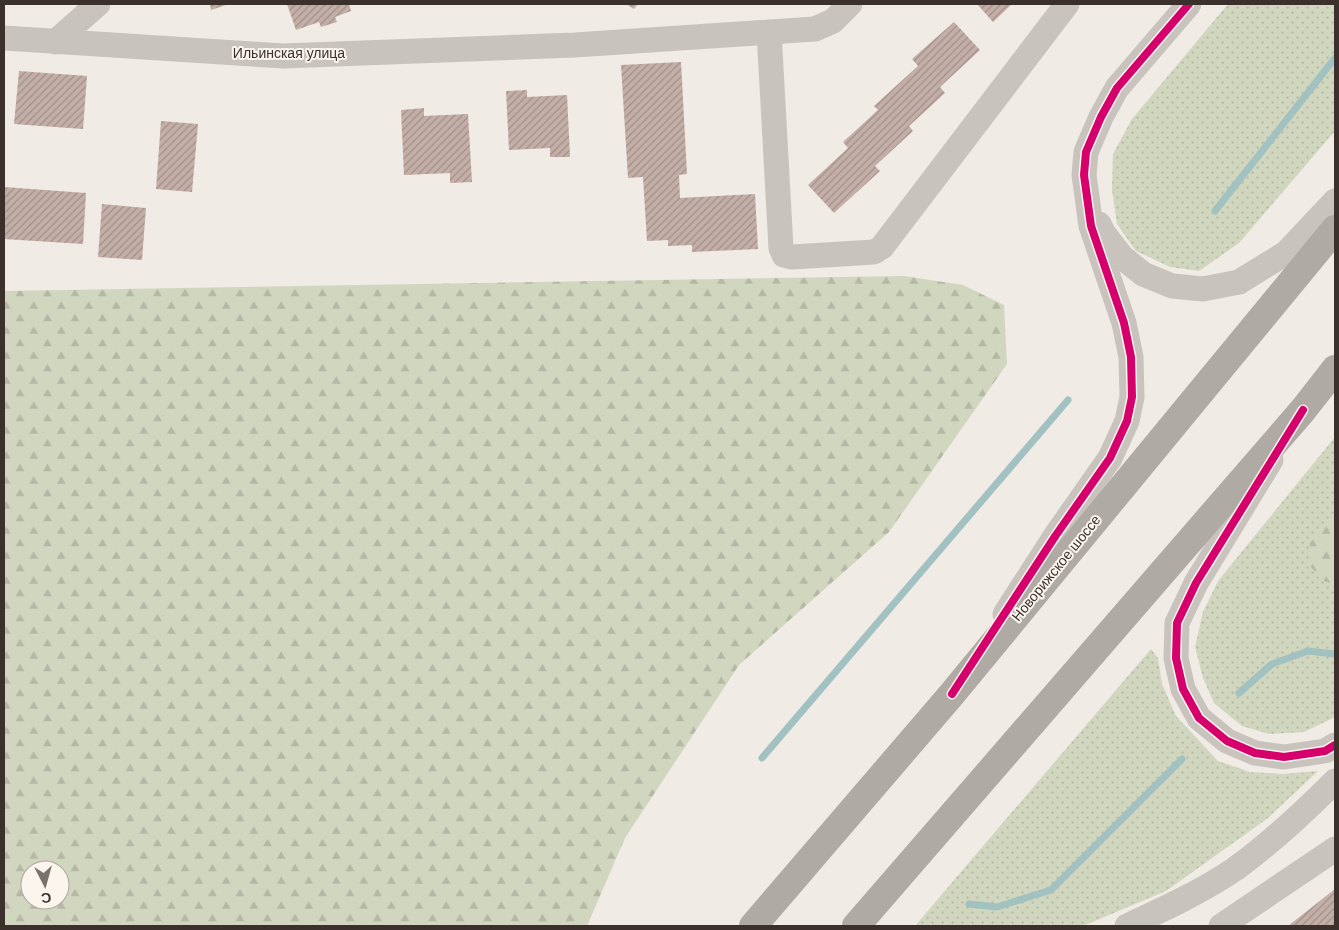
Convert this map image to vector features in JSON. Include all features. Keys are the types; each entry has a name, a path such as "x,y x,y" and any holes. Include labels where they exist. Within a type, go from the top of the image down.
{"highway":[{"name":"Новорижское шоссе","path":"753,926 952,694 1335,229"},
{"path":"856,926 1303,410 1335,369"}],"street":[{"path":"55,42 98,4"},
{"name":"Ильинская улица","path":"4,38 283,56 575,45 815,29 833,21 850,4"},
{"path":"769,32 781,248 784,255 792,257 874,252 882,247 1067,4"},
{"path":"952,694 1056,535 1110,458 1127,421 1132,397 1131,357 1124,323 1091,226 1084,175 1086,152 1100,117 1117,88 1189,4"},
{"path":"1087,199 1104,234 1122,257 1143,274 1172,286 1203,289 1239,282 1286,253 1335,201"},
{"path":"1303,410 1196,583 1177,623 1176,658 1183,689 1199,718 1227,741 1254,753 1284,757 1325,751 1335,745"},
{"path":"1127,926 1174,905 1235,869 1292,823 1335,781"},
{"path":"1221,926 1335,849"}],"green space":[{"path":"1228,4 1335,4 1335,131 1239,243 1199,271 1170,267 1136,251 1117,224 1112,190 1113,154 1132,119"},
{"path":"904,276 963,285 1004,305 1007,364 889,532 739,665 625,838 587,926 4,926 4,291"},
{"path":"1335,437 1335,519 1325,525 1324,581 1335,585 1335,717 1304,732 1269,734 1242,726 1214,703 1203,678 1195,647 1203,612 1218,581"},
{"path":"1335,519 1335,585 1324,581 1309,565 1310,543 1325,525"},
{"path":"1151,649 1158,658 1162,684 1176,716 1218,761 1250,772 1283,774 1318,771 1268,818 1166,891 1083,926 915,926"}],"building":[{"path":"210,4 229,4 211,10"},
{"path":"287,4 349,4 351,11 335,17 337,22 321,27 319,22 296,30"},
{"path":"626,4 638,4 634,9"},
{"path":"977,4 1012,4 993,22"},
{"path":"954,22 980,50 940,87 945,93 909,126 913,131 875,166 880,171 834,213 808,185 848,148 843,142 878,110 874,106 918,66 912,59"},
{"path":"681,62 687,174 679,175 680,198 755,194 758,249 692,252 692,245 668,246 668,240 647,241 643,177 628,178 621,65"},
{"path":"19,71 87,76 83,129 14,124"},
{"path":"527,90 527,97 567,95 570,157 550,157 550,148 509,150 506,91"},
{"path":"424,108 424,116 468,114 472,182 450,183 450,173 404,175 401,110"},
{"path":"161,121 198,124 192,192 156,189"},
{"path":"4,187 86,193 83,244 4,239"},
{"path":"102,204 146,208 142,260 98,257"},
{"path":"1335,889 1335,926 1288,926"}],"waterway":[{"path":"1215,211 1335,58"},
{"path":"762,758 1068,400"},
{"path":"1239,693 1272,664 1308,651 1335,654"},
{"path":"969,904 997,907 1051,890 1182,759"}],"cycle path":[{"path":"952,694 1056,535 1110,458 1127,421 1132,397 1131,357 1124,323 1091,226 1084,175 1086,152 1101,117 1117,88 1189,4"},
{"path":"1303,410 1196,583 1177,623 1176,658 1183,689 1199,718 1227,741 1255,753 1284,757 1325,751 1335,745"}]}
